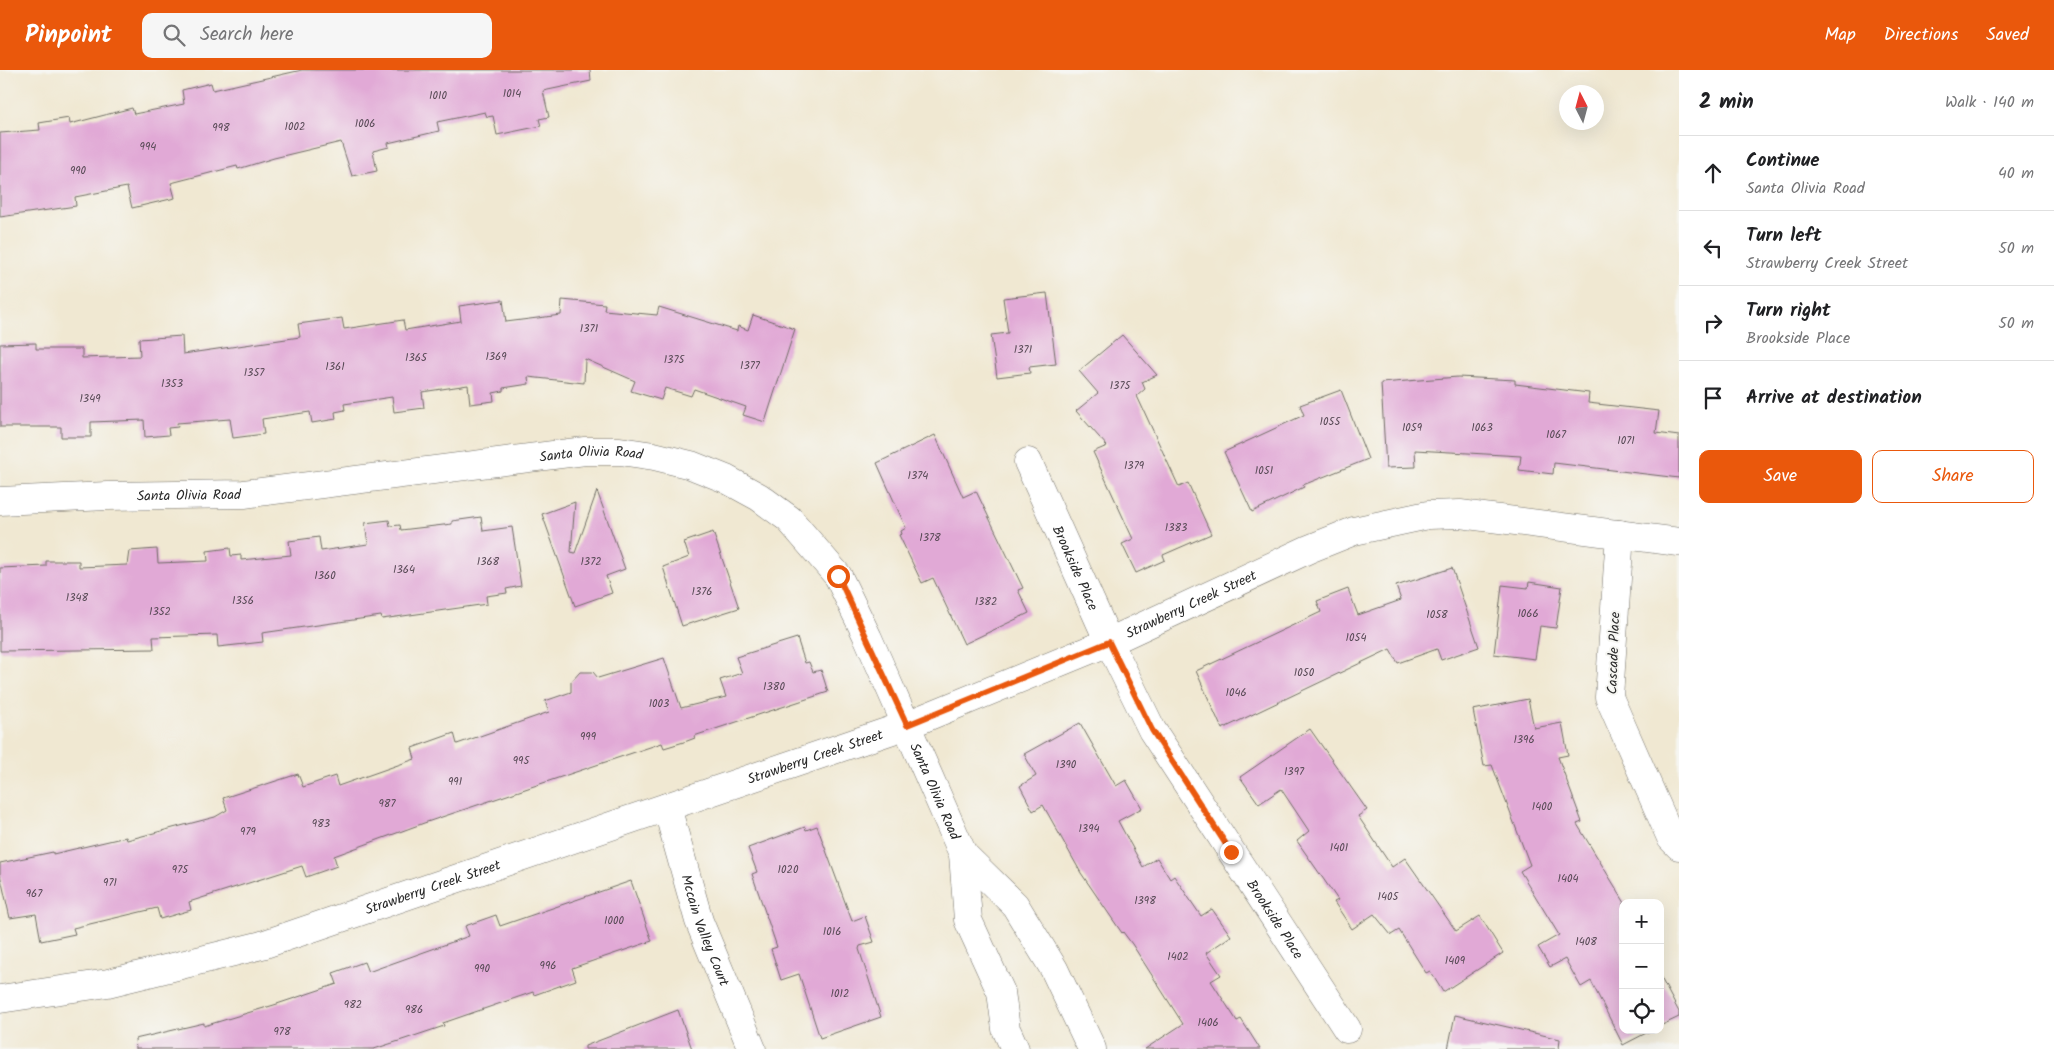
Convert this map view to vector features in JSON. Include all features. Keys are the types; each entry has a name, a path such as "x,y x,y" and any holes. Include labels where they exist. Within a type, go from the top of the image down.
{"street":[{"name":"Santa Olivia Road","path":"0,502 107,496 244,494 585,451 620,451 654,456 691,465 726,479 759,497 789,519 838,576 907,725 963,854 968,920 1001,992 1006,1029 1016,1049"},
{"name":"Brookside Place","path":"1028,462 1109,642 1152,730 1347,1029"},
{"name":"Strawberry Creek Street","path":"0,999 108,983 262,945 667,808 907,725 1109,642 1309,549 1354,531 1428,515 1460,514 1679,542"},
{"name":"Cascade Place","path":"1620,534 1609,697 1671,838 1679,846"},
{"name":"Mccain Valley Court","path":"667,808 699,921 752,1049"},
{"name":"Santa Olivia Road","path":"963,854 1015,904 1054,969 1092,1049"}],"building":[{"path":"302,70 590,70 591,81 543,91 549,117 539,119 541,126 497,135 493,116 487,117 485,112 437,122 439,131 388,143 389,147 373,151 377,171 352,176 341,142 274,158 238,169 237,166 171,183 175,198 132,208 127,187 75,197 76,206 0,217 0,133 40,130 39,123 69,118 70,124 132,108 134,114 184,104 182,90 211,83 213,90"},
{"path":"1047,293 1056,364 1029,367 1030,373 997,377 991,335 1008,333 1003,298"},
{"path":"503,300 506,322 561,315 562,300 605,304 604,310 657,315 659,307 737,331 738,326 748,330 753,315 795,329 765,422 743,415 746,407 694,389 691,396 665,388 661,400 631,391 635,381 585,359 584,383 528,377 529,384 503,388 503,391 493,393 494,401 470,404 468,385 422,392 424,408 394,412 392,397 344,404 345,410 335,412 336,419 312,423 310,412 262,419 264,434 233,438 230,419 177,423 178,427 168,428 169,435 145,437 144,420 91,422 91,437 61,437 61,427 0,427 0,344 36,343 36,349 82,349 82,358 140,356 139,339 182,336 183,354 300,337 298,324 342,318 344,329 403,320 405,330 461,321 459,306"},
{"path":"1122,335 1157,375 1142,382 1145,389 1137,396 1179,487 1188,483 1211,534 1163,555 1165,560 1136,573 1122,544 1133,539 1093,452 1107,446 1076,411 1098,393 1079,371"},
{"path":"1458,377 1515,380 1515,384 1589,393 1588,403 1659,411 1656,433 1679,436 1679,478 1554,463 1553,474 1519,470 1521,456 1415,450 1416,467 1386,468 1381,383"},
{"path":"1341,390 1368,459 1303,485 1304,487 1252,512 1224,452 1304,415 1300,405"},
{"path":"935,435 963,497 976,491 1023,588 1018,590 1029,613 964,644 933,578 922,583 899,535 906,528 877,463"},
{"path":"597,491 625,569 606,576 612,593 575,606 542,514 575,502 571,552 575,553"},
{"path":"481,517 483,531 512,527 521,586 506,589 507,593 486,596 487,604 382,619 381,616 262,633 263,642 218,647 217,635 153,637 154,649 0,651 0,568 46,566 46,561 79,561 79,567 127,565 129,551 157,549 158,563 208,561 207,551 230,548 231,556 241,555 241,560 291,555 289,541 319,537 321,551 368,544 365,523 389,520 390,526 400,525 401,530 452,524 452,521"},
{"path":"713,532 739,608 682,626 663,567 689,557 684,542"},
{"path":"1452,568 1479,647 1441,660 1437,649 1398,663 1390,649 1222,729 1196,671 1321,612 1317,601 1348,589 1358,615 1401,600 1396,586"},
{"path":"1529,582 1562,587 1556,628 1540,626 1535,659 1494,654 1502,585 1528,588"},
{"path":"797,638 805,663 809,662 813,672 821,670 828,692 694,736 695,738 687,741 664,748 662,743 424,823 334,856 337,866 306,877 302,866 189,902 191,910 160,919 157,908 73,928 75,934 41,941 36,914 10,918 0,874 0,863 53,852 53,854 126,837 127,840 215,817 227,810 223,798 298,774 303,787 335,776 338,786 415,759 412,748 454,733 457,744 549,712 545,701 571,692 571,682 580,672 593,672 598,678 664,658 681,708 726,697 720,680 742,673 736,657"},
{"path":"1528,699 1534,728 1562,723 1568,755 1558,757 1582,822 1577,824 1623,899 1619,899 1619,1034 1644,1034 1623,1045 1591,981 1581,987 1565,959 1550,967 1538,947 1559,935 1520,871 1530,865 1492,765 1484,766 1473,710"},
{"path":"1080,723 1116,786 1126,780 1142,808 1118,821 1143,867 1157,858 1170,879 1174,876 1201,916 1212,909 1231,936 1206,953 1221,975 1211,981 1237,1021 1241,1019 1260,1049 1145,1049 1183,1024 1132,944 1122,933 1081,873 1043,805 1033,811 1020,786 1036,776 1024,754"},
{"path":"1310,729 1367,810 1358,816 1392,867 1405,858 1456,931 1480,916 1503,953 1443,992 1430,971 1426,973 1399,930 1391,935 1374,914 1352,929 1334,902 1338,900 1297,841 1309,831 1281,789 1259,804 1240,777"},
{"path":"817,826 852,921 865,916 874,942 860,946 859,949 881,1017 820,1038 799,974 781,980 771,949 777,947 752,874 757,872 748,848 805,827 806,830"},
{"path":"631,881 652,941 572,968 576,980 534,995 533,992 443,1023 444,1026 374,1049 136,1049 135,1039 204,1023 204,1026 274,1005 337,984 333,973 364,962 368,972 469,936 465,926 496,915 500,926"},
{"path":"1664,984 1679,1012 1679,1017 1664,1024"},
{"path":"678,1010 692,1049 585,1049 585,1046"},
{"path":"1455,1015 1560,1039 1559,1049 1448,1049"}],"route":[{"path":"838,576 907,725 1109,642 1152,730 1231,852"}]}
